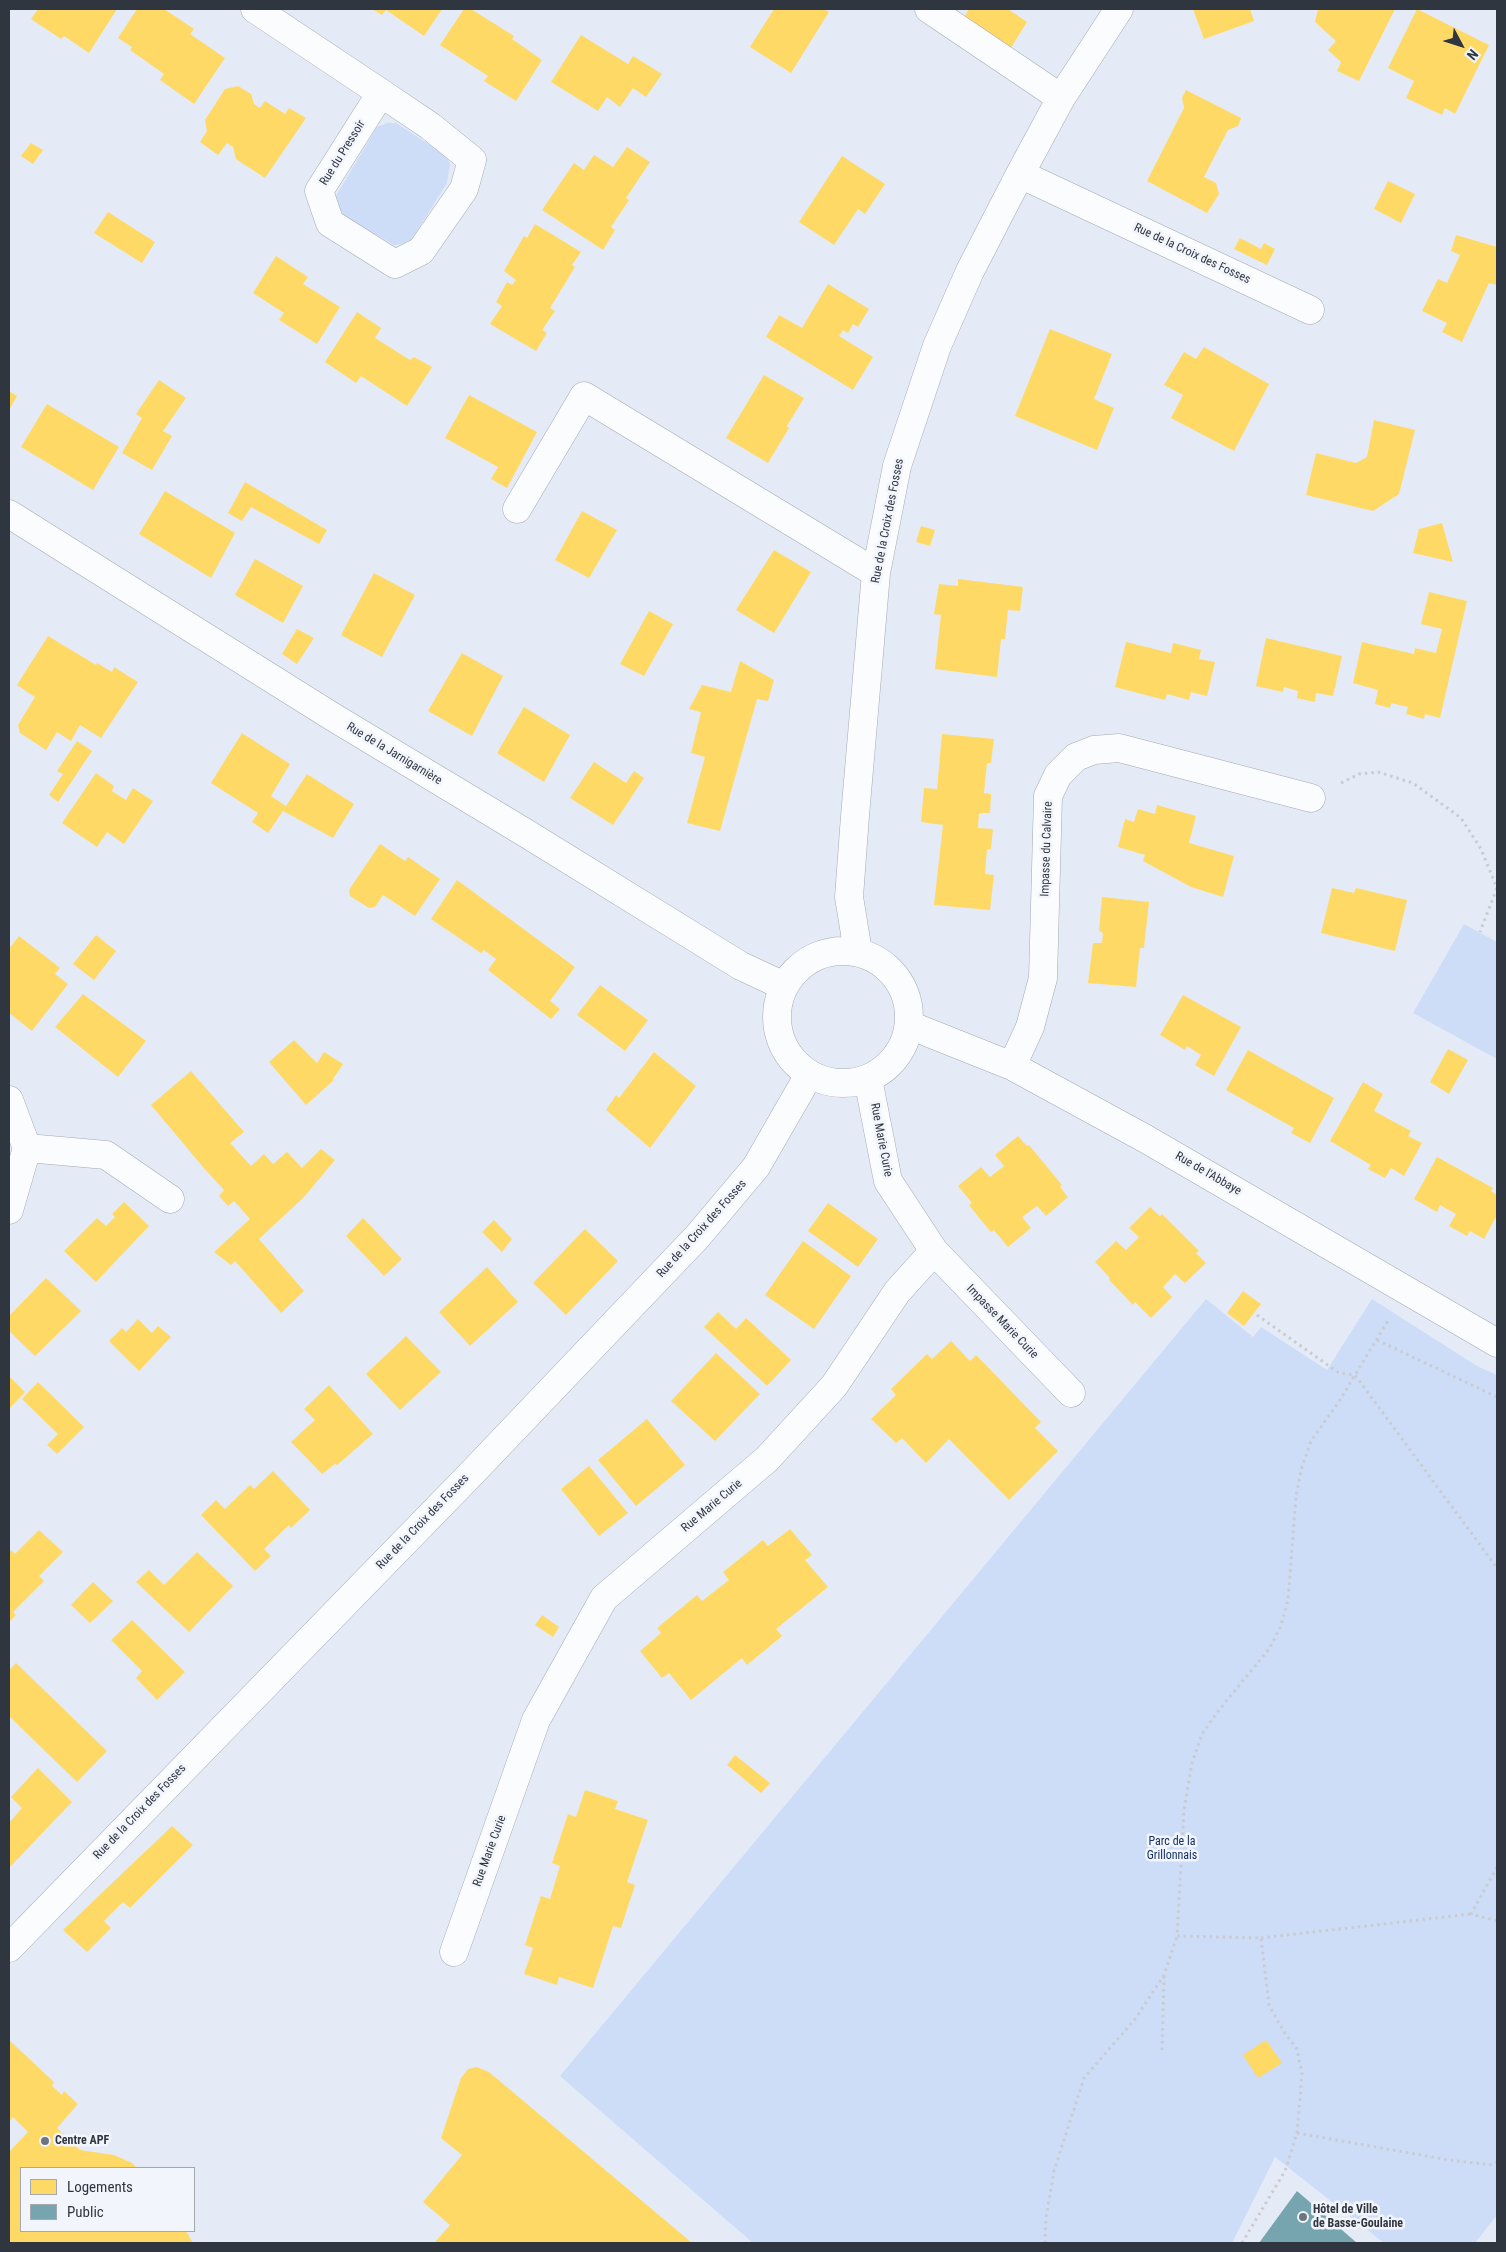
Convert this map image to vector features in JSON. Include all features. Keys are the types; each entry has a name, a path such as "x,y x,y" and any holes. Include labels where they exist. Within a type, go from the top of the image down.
{"street":[{"name":"Rue du Pressoir","path":"255,9 381,93 430,126 472,160 464,189 421,251 395,264 330,223 319,191 381,93"},
{"path":"929,9 1061,98"},
{"name":"Rue de la Croix des Fosses","path":"858,952 850,897 876,573 897,466 937,346 970,271 1061,98 1118,9"},
{"name":"Rue de la Croix des Fosses","path":"1020,174 1310,310"},
{"path":"517,509 584,396 876,573"},
{"name":"Rue de la Jarnigarnière","path":"9,514 332,717 524,832 741,966 784,986"},
{"name":"Impasse du Calvaire","path":"1012,1066 1030,1027 1042,978 1048,796 1058,775 1076,757 1094,750 1119,748 1311,798"},
{"path":"836,950 858,952 876,958 892,971 903,987 909,1006 909,1026 906,1039 896,1057 880,1072 868,1079 848,1083 835,1082 809,1075 794,1062 782,1045 777,1025 777,1015 784,986 797,969 815,956 836,950"},
{"name":"Rue de l'Abbaye","path":"909,1026 1012,1066 1146,1139 1497,1343"},
{"name":"Rue de la Croix des Fosses","path":"9,1948 470,1475 697,1237 756,1167 809,1075"},
{"name":"Rue Marie Curie","path":"454,1952 536,1720 604,1598 767,1459 834,1386 897,1292 934,1250 888,1181 868,1079"},
{"path":"9,1100 27,1148 9,1210"},
{"path":"27,1148 106,1155 170,1199"},
{"name":"Impasse Marie Curie","path":"934,1250 1071,1393"}],"path":[{"path":"1311,798 1359,774 1378,772 1413,783 1461,818 1480,849 1497,888 1480,932"},
{"path":"1045,2243 1046,2218 1054,2171 1084,2078 1136,2018 1164,1975 1177,1936 1184,1810 1192,1763 1202,1734 1218,1710 1269,1650 1280,1628 1288,1600 1296,1497 1300,1470 1311,1441 1338,1404 1406,1291"},
{"path":"1257,1315 1339,1373 1355,1375 1497,1568"},
{"path":"1377,1340 1497,1397"},
{"path":"1471,1914 1497,1867"},
{"path":"1177,1936 1261,1938 1471,1914 1497,1921"},
{"path":"1242,2243 1285,2171 1297,2133 1302,2074 1297,2049 1284,2032 1269,2005 1261,1938"},
{"path":"1162,2050 1164,1975"},
{"path":"1297,2133 1450,2160 1493,2165 1497,2162"}],"green space":[{"path":"387,123 396,123 447,156 450,165 447,183 412,239 402,244 394,245 344,216 336,203 336,196 377,127"},
{"path":"1464,924 1497,942 1497,1059 1413,1013"},
{"name":"Parc de la Grillonnais","path":"1206,1299 1253,1337 1261,1327 1327,1370 1372,1299 1477,1366 1497,1375 1497,2215 1475,2243 1384,2243 1275,2157 1232,2243 753,2243 560,2076"}],"building: Logements":[{"path":"38,9 117,9 89,53 64,36 61,39 31,19"},
{"path":"137,9 164,9 194,29 190,34 225,58 194,104 160,80 164,74 130,50 132,47 118,38"},
{"path":"372,9 442,9 424,36 386,10 382,15"},
{"path":"464,9 471,9 514,36 512,39 542,60 516,101 484,81 488,76 440,45"},
{"path":"774,9 823,9 829,12 791,73 750,47"},
{"path":"969,9 1008,9 1027,22 1009,51 963,19"},
{"path":"1193,9 1250,9 1254,21 1204,39"},
{"path":"1318,9 1395,9 1359,81 1337,71 1341,62 1328,50 1336,41 1315,22"},
{"path":"1417,9 1489,45 1455,114 1445,108 1442,115 1406,98 1414,81 1388,68"},
{"path":"581,35 628,64 633,56 662,74 646,97 633,88 620,107 607,97 598,111 551,82"},
{"path":"238,86 251,94 254,104 260,108 265,101 285,114 289,108 306,118 265,178 236,159 233,147 227,143 218,155 200,142 207,131 205,120 225,89"},
{"path":"1186,90 1241,118 1238,126 1228,130 1204,177 1216,183 1219,194 1207,213 1147,181 1184,108 1182,98"},
{"path":"31,143 43,150 33,164 21,156"},
{"path":"627,147 650,162 626,198 629,200 611,227 615,230 603,250 542,210 574,163 584,170 594,155 613,167"},
{"path":"842,156 885,184 865,214 858,209 834,245 799,222"},
{"path":"1388,181 1415,194 1401,223 1374,209"},
{"path":"108,212 155,242 142,263 94,233"},
{"path":"535,224 581,252 572,265 575,267 550,308 555,311 542,330 547,333 536,351 490,324 502,306 496,302 507,282 512,285 516,280 504,271 524,236 527,238"},
{"path":"1456,235 1497,247 1497,285 1489,283 1462,342 1442,332 1447,323 1422,311 1438,279 1447,283 1460,255 1451,251"},
{"path":"1240,238 1261,249 1264,243 1275,249 1267,265 1234,249"},
{"path":"276,256 308,277 303,284 340,307 317,344 279,320 284,313 253,293"},
{"path":"828,284 869,309 858,327 853,324 848,333 843,330 839,336 873,357 853,390 766,337 779,315 802,328"},
{"path":"357,312 381,328 375,338 410,360 414,357 432,367 407,406 361,376 356,383 325,362"},
{"path":"1050,329 1112,354 1094,399 1114,408 1097,450 1015,416"},
{"path":"1204,347 1269,384 1234,451 1171,418 1183,395 1164,385 1184,352 1196,359"},
{"path":"764,375 804,398 768,463 726,438"},
{"path":"159,380 186,398 163,431 172,436 152,470 122,453 142,418 136,414"},
{"path":"9,391 17,396 9,410"},
{"path":"469,395 537,432 507,488 491,479 498,467 445,438"},
{"path":"47,404 119,447 93,490 21,447"},
{"path":"1374,420 1415,430 1399,494 1373,511 1306,495 1316,453 1356,463 1367,457"},
{"path":"245,482 327,530 319,544 251,507 242,521 228,513"},
{"path":"165,491 235,533 211,578 139,534"},
{"path":"582,511 617,530 589,578 555,560"},
{"path":"1442,523 1453,562 1413,553 1419,529"},
{"path":"921,526 935,530 930,546 916,542"},
{"path":"774,550 811,572 774,633 736,610"},
{"path":"255,559 303,586 283,623 235,595"},
{"path":"374,573 415,595 382,657 341,635"},
{"path":"958,579 1023,587 1020,611 1008,610 1005,639 1001,639 997,677 935,669 941,615 934,614 939,584 958,586"},
{"path":"1429,592 1467,601 1440,718 1425,714 1424,719 1406,714 1408,707 1391,703 1390,708 1375,704 1378,690 1353,683 1362,642 1414,654 1415,648 1436,653 1442,629 1421,624"},
{"path":"649,611 673,624 644,676 620,664"},
{"path":"297,629 314,638 297,664 282,654"},
{"path":"48,636 96,665 97,663 112,672 114,667 138,682 101,738 80,725 71,741 57,732 46,750 20,733 18,725 35,697 17,685"},
{"path":"1266,638 1342,656 1333,696 1316,693 1315,702 1297,698 1298,691 1284,687 1283,692 1256,686"},
{"path":"1126,642 1171,653 1173,643 1201,650 1199,659 1215,662 1207,696 1191,692 1189,700 1167,694 1165,700 1115,687"},
{"path":"462,653 503,676 472,736 428,711"},
{"path":"740,661 774,680 768,701 757,699 720,831 687,823 705,757 691,753 701,712 689,709 702,685 731,692"},
{"path":"524,707 570,735 544,782 497,753"},
{"path":"242,733 290,764 271,796 286,806 307,774 354,804 333,838 283,811 268,833 252,822 258,813 211,783"},
{"path":"942,734 994,739 991,763 987,763 984,793 991,794 990,813 979,813 978,828 993,829 991,849 987,849 985,874 994,875 990,910 934,905 943,825 921,822 924,788 937,789"},
{"path":"77,741 92,751 58,802 49,795 63,774 57,771"},
{"path":"594,762 626,783 634,771 644,778 613,825 570,798"},
{"path":"96,773 114,786 112,791 126,800 133,788 153,801 124,844 107,832 97,847 62,823"},
{"path":"1157,805 1196,816 1189,843 1234,856 1223,897 1191,887 1143,861 1145,855 1118,847 1125,819 1134,822 1138,809 1155,814"},
{"path":"380,844 405,861 408,857 440,879 415,916 383,895 375,907 369,908 350,896 349,890"},
{"path":"457,880 575,967 550,1001 560,1009 551,1019 488,970 496,959 484,950 481,953 431,919"},
{"path":"1332,888 1354,893 1356,888 1407,900 1395,951 1321,933"},
{"path":"1102,897 1149,902 1144,948 1140,948 1136,987 1088,983 1093,943 1102,943 1103,933 1099,931"},
{"path":"96,935 116,951 94,980 73,964"},
{"path":"19,936 60,968 55,974 68,984 32,1031 9,1013 9,949"},
{"path":"600,985 648,1020 625,1051 577,1015"},
{"path":"83,994 146,1041 118,1077 55,1027"},
{"path":"1183,995 1241,1027 1214,1076 1195,1065 1201,1055 1187,1046 1185,1050 1160,1035"},
{"path":"294,1040 317,1063 324,1052 343,1064 334,1080 306,1105 269,1062"},
{"path":"1448,1049 1468,1060 1449,1094 1430,1082"},
{"path":"1248,1050 1334,1098 1310,1143 1291,1133 1294,1128 1226,1090"},
{"path":"654,1052 696,1086 650,1148 606,1110 616,1095 619,1098"},
{"path":"191,1071 244,1132 230,1143 251,1166 264,1154 273,1164 287,1152 302,1168 321,1149 335,1160 304,1197 259,1239 304,1291 281,1313 235,1261 231,1265 214,1252 250,1219 234,1201 228,1206 219,1196 224,1190 151,1105"},
{"path":"1363,1082 1383,1094 1374,1111 1411,1131 1408,1136 1422,1143 1404,1176 1391,1168 1385,1178 1368,1169 1371,1165 1330,1141"},
{"path":"1018,1136 1027,1146 1029,1145 1062,1185 1060,1187 1068,1197 1046,1216 1037,1206 1022,1217 1031,1228 1008,1247 994,1230 991,1232 980,1219 969,1205 972,1203 958,1186 981,1167 990,1177 1004,1166 995,1155"},
{"path":"1437,1157 1493,1188 1491,1191 1497,1195 1497,1215 1484,1239 1470,1231 1467,1236 1449,1226 1456,1214 1440,1205 1437,1212 1414,1199"},
{"path":"124,1202 149,1226 96,1282 64,1251 97,1218 106,1226 115,1217 112,1214"},
{"path":"828,1203 878,1239 858,1267 808,1231"},
{"path":"1150,1207 1160,1216 1162,1214 1199,1251 1196,1253 1206,1263 1185,1283 1175,1274 1163,1287 1172,1297 1151,1318 1135,1302 1133,1305 1095,1262 1116,1241 1126,1250 1139,1237 1129,1228"},
{"path":"363,1218 402,1259 384,1276 346,1236"},
{"path":"494,1220 512,1239 502,1252 482,1232"},
{"path":"585,1229 618,1261 566,1315 533,1283"},
{"path":"803,1241 851,1276 814,1329 765,1295"},
{"path":"487,1267 518,1302 470,1346 439,1312"},
{"path":"46,1278 81,1311 35,1356 9,1331 9,1316"},
{"path":"1243,1291 1261,1304 1244,1326 1227,1313"},
{"path":"718,1312 736,1329 746,1318 791,1360 767,1386 704,1327"},
{"path":"138,1319 152,1333 158,1326 171,1337 139,1371 109,1341 122,1328 126,1332"},
{"path":"406,1336 441,1372 400,1410 366,1374"},
{"path":"951,1341 970,1361 976,1355 1041,1422 1035,1428 1058,1451 1009,1500 949,1439 926,1463 902,1438 896,1443 871,1419 896,1395 891,1389 927,1354 932,1359"},
{"path":"716,1353 760,1394 715,1441 671,1401"},
{"path":"9,1376 25,1392 9,1409"},
{"path":"38,1382 84,1427 57,1454 47,1445 58,1434 22,1399"},
{"path":"329,1385 373,1434 337,1465 335,1464 322,1474 291,1442 315,1420 304,1409"},
{"path":"647,1419 685,1465 636,1506 598,1460"},
{"path":"589,1466 628,1513 599,1536 561,1489"},
{"path":"273,1471 310,1510 291,1528 289,1525 264,1549 271,1556 255,1571 201,1515 216,1500 225,1509 250,1485 254,1489"},
{"path":"790,1529 812,1555 805,1560 828,1587 776,1629 782,1636 747,1665 742,1658 691,1700 669,1673 662,1678 640,1651 661,1633 657,1628 697,1595 702,1601 729,1580 723,1572 763,1540 768,1546"},
{"path":"39,1530 63,1552 39,1576 44,1581 13,1612 16,1615 9,1622 9,1553 11,1550 15,1554"},
{"path":"197,1552 233,1586 189,1632 136,1582 149,1570 164,1585"},
{"path":"93,1582 113,1601 90,1623 71,1605"},
{"path":"542,1615 559,1627 553,1637 535,1625"},
{"path":"132,1620 185,1672 157,1700 136,1678 142,1671 111,1640"},
{"path":"16,1663 107,1751 77,1782 9,1716 9,1670"},
{"path":"735,1755 770,1783 761,1793 727,1765"},
{"path":"38,1768 72,1802 9,1868 9,1823 22,1808 11,1797"},
{"path":"585,1790 618,1801 615,1809 648,1820 627,1882 635,1885 621,1928 613,1926 593,1988 559,1977 557,1985 524,1974 533,1948 525,1945 541,1896 550,1899 560,1866 552,1863 568,1814 576,1817"},
{"path":"172,1826 193,1845 130,1908 123,1902 104,1921 111,1928 87,1952 63,1930"},
{"name":"Centre APF","path":"9,2040 54,2082 52,2086 62,2095 64,2091 78,2104 57,2128 80,2150 114,2155 132,2163 136,2167 20,2167 20,2232 187,2232 193,2243 9,2243 9,2152 28,2132 13,2117 9,2122"},
{"path":"1266,2040 1282,2063 1258,2078 1243,2055"},
{"path":"477,2067 489,2072 692,2243 434,2243 450,2225 423,2202 462,2155 441,2138 461,2078 468,2069"}],"building: Public":[{"name":"Hôtel de Ville de Basse-Goulaine","path":"1297,2191 1357,2243 1259,2243"}],"place":[{"name":"Centre APF","path":"45,2141"},
{"name":"Hôtel de Ville de Basse-Goulaine","path":"1303,2217"}]}
